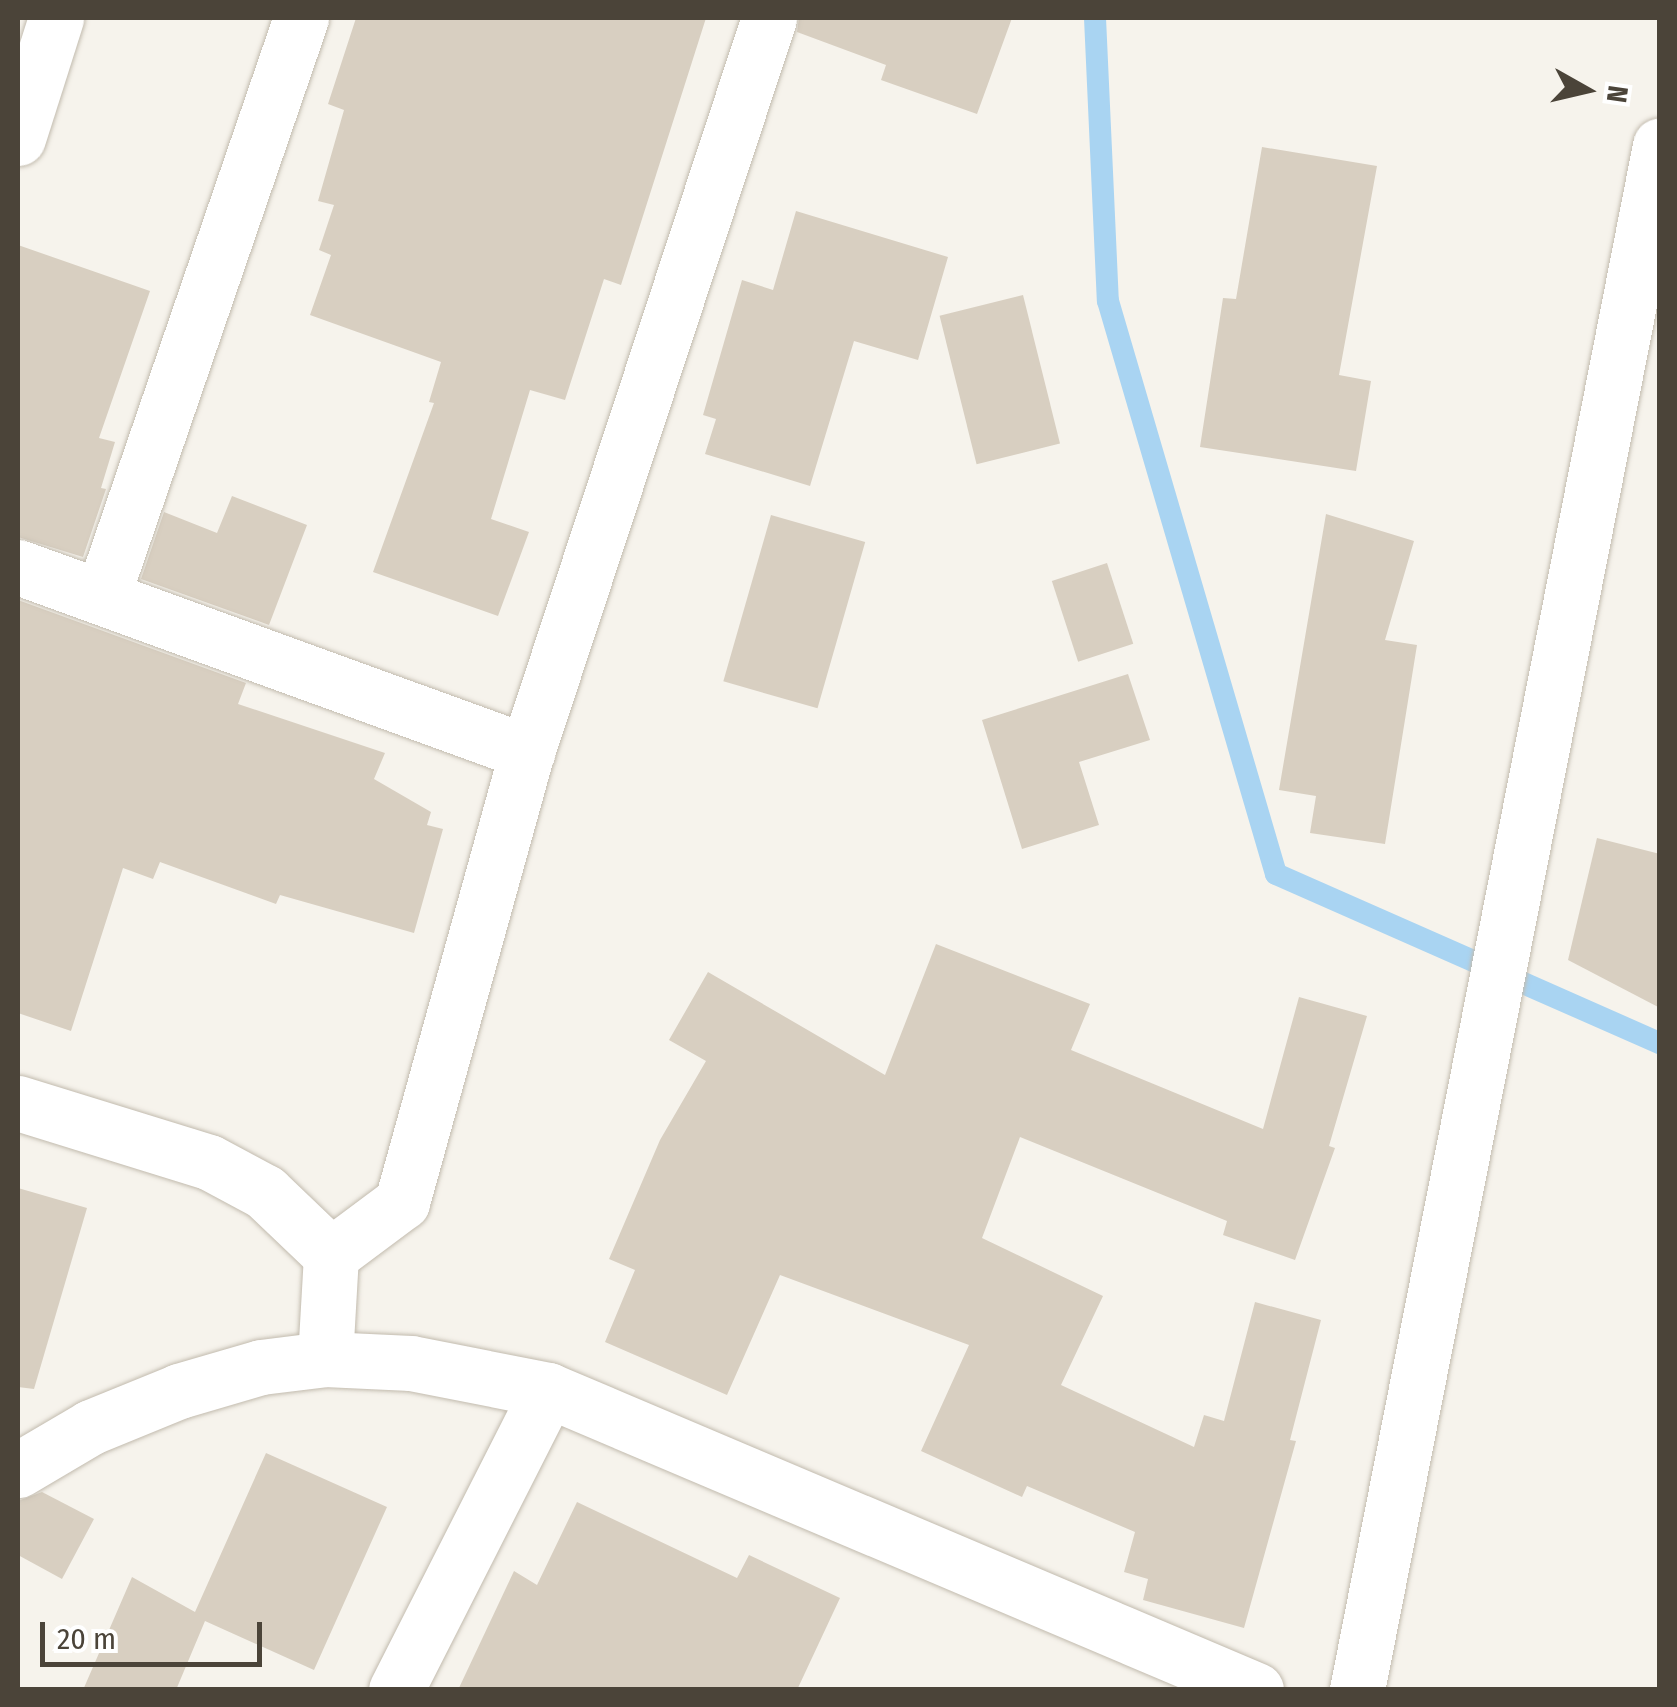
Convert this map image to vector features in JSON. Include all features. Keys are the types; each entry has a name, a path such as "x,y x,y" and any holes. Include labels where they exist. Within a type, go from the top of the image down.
{"street":[{"path":"18,138 56,18"},
{"path":"102,597 301,18"},
{"path":"331,1254 402,1202 526,752 769,18"},
{"path":"1357,1690 1660,145"},
{"path":"18,567 526,752"},
{"path":"18,1103 209,1162 264,1192 331,1254"},
{"path":"325,1359 331,1254"},
{"path":"18,1470 92,1427 179,1392 261,1367 325,1359 410,1363 548,1390 1256,1690"},
{"path":"396,1690 548,1390"}],"building":[{"path":"356,18 706,18 621,285 604,279 565,400 530,390 491,519 529,532 498,616 373,572 434,403 429,402 441,362 310,315 331,255 319,250 334,205 318,201 344,110 328,104"},
{"path":"799,18 1012,18 977,114 881,80 886,65 797,32"},
{"path":"1262,147 1377,166 1339,375 1371,381 1356,471 1200,447 1223,298 1236,299"},
{"path":"796,211 948,257 918,360 854,341 810,486 705,454 716,419 703,415 742,280 773,290"},
{"path":"18,245 150,291 99,438 115,442 101,488 106,489 83,557 18,537"},
{"path":"1023,295 1060,443 977,464 940,316"},
{"path":"232,496 307,525 269,625 141,579 164,512 217,533"},
{"path":"1326,514 1414,541 1385,640 1417,645 1385,844 1310,833 1316,796 1279,790"},
{"path":"771,515 865,542 818,708 723,681"},
{"path":"1107,563 1133,644 1078,662 1052,581"},
{"path":"18,600 246,683 238,704 385,753 374,779 431,812 427,825 443,829 414,933 280,895 276,904 160,862 153,879 123,868 71,1031 18,1013"},
{"path":"1128,674 1150,740 1079,762 1099,825 1022,849 982,720"},
{"path":"1597,838 1660,854 1660,1008 1568,960"},
{"path":"936,944 1090,1004 1071,1050 1263,1129 1299,997 1367,1016 1329,1146 1335,1148 1295,1260 1223,1235 1227,1221 1020,1137 982,1238 1103,1296 1061,1385 1194,1447 1204,1415 1224,1421 1255,1302 1321,1320 1290,1440 1296,1441 1244,1628 1143,1600 1148,1579 1124,1572 1135,1532 1027,1486 1022,1497 921,1451 969,1345 780,1275 727,1395 605,1342 635,1270 609,1259 660,1140 706,1061 669,1040 708,972 885,1075"},
{"path":"18,1188 87,1208 34,1389 18,1387"},
{"path":"266,1453 387,1507 314,1670 205,1621 176,1690 83,1690 132,1577 195,1612"},
{"path":"42,1492 94,1519 62,1579 18,1555 18,1501"},
{"path":"577,1502 737,1578 749,1555 840,1598 797,1690 458,1690 514,1571 537,1585"}],"waterway":[{"path":"1095,18 1108,301 1276,874 1660,1043"}]}
